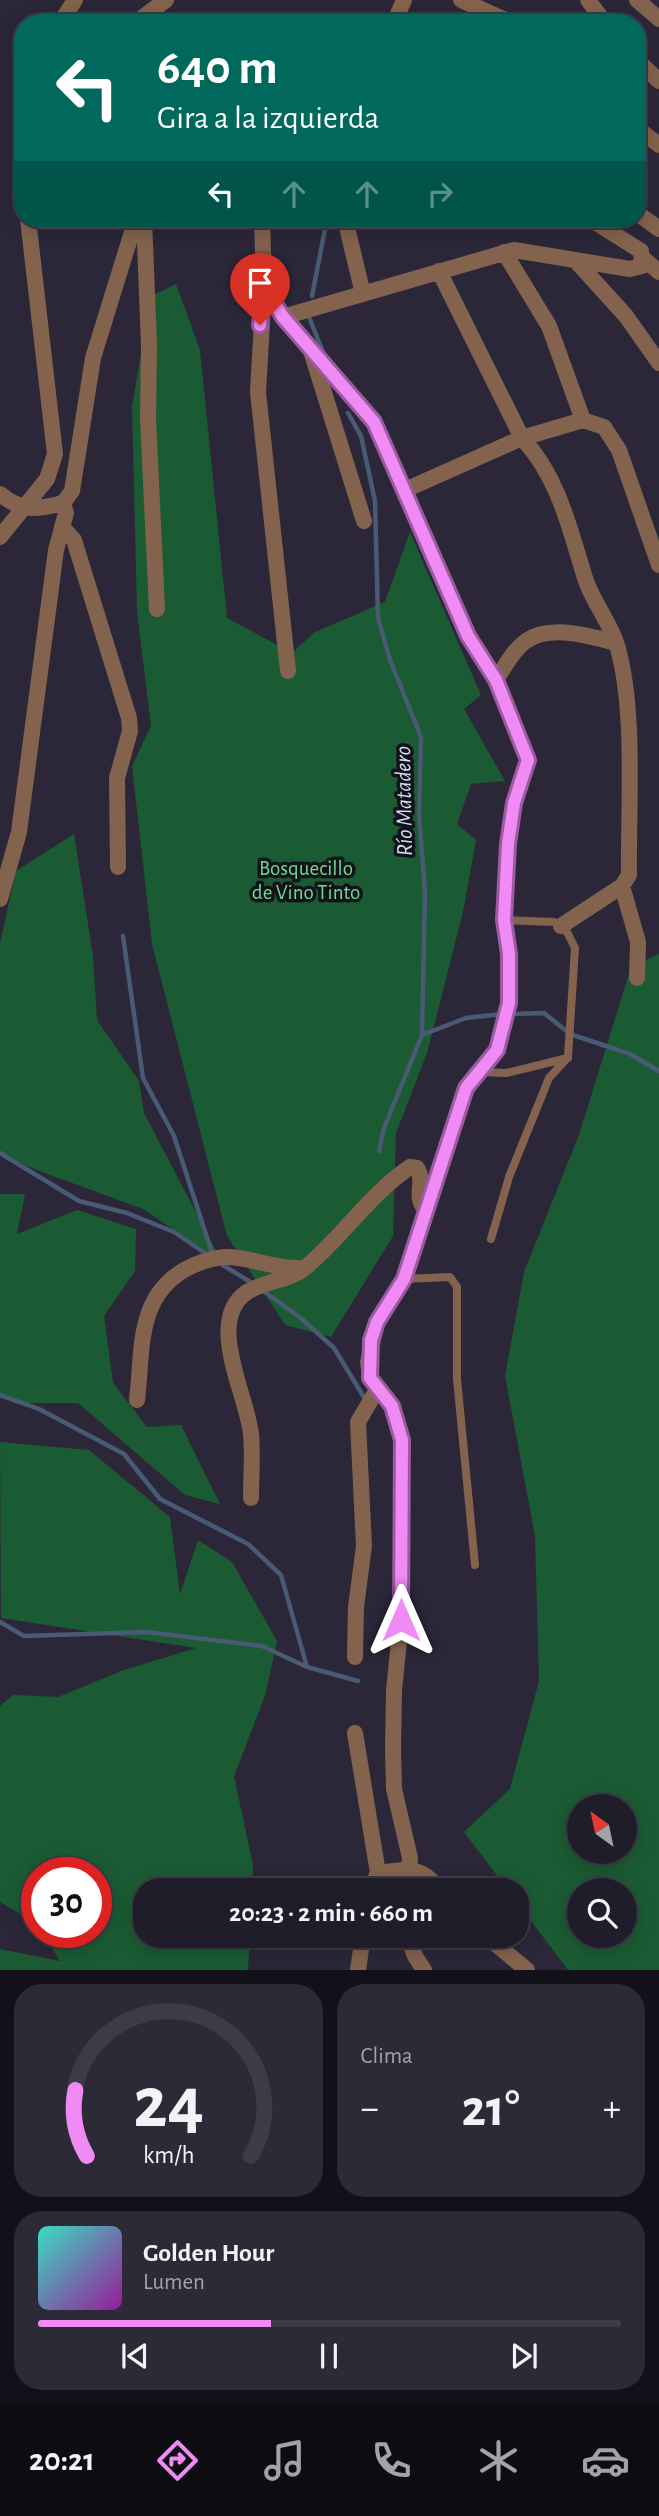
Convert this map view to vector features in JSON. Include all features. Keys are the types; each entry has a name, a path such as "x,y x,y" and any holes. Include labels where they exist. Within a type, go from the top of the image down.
{"street":[{"path":"147,14 166,0"},
{"path":"461,0 492,14"},
{"path":"587,0 598,14"},
{"path":"637,0 659,19"},
{"path":"646,68 659,80"},
{"path":"0,537 47,480 55,454 30,228"},
{"path":"0,899 19,832 55,563 66,513 63,503 75,478 93,358 133,228"},
{"path":"144,228 149,344 148,418 157,609"},
{"path":"262,228 264,286 258,392 288,671"},
{"path":"347,228 363,293"},
{"path":"604,228 638,249 644,259 659,272"},
{"path":"283,317 514,250 634,270 642,265 644,259"},
{"path":"504,252 549,326 583,420"},
{"path":"576,261 626,316 659,363"},
{"path":"439,271 522,438 541,459 553,482 563,505 586,582 616,643 627,722 629,875 622,886 561,926"},
{"path":"264,286 283,317 374,422 468,636 496,680 528,760 514,803 504,920 509,954 509,1003 497,1050 478,1072 462,1099 404,1279 377,1322 371,1340 370,1378 392,1406 402,1440 401,1620 394,1691 393,1762 394,1789 406,1832 409,1878"},
{"path":"310,348 364,521"},
{"path":"405,490 522,438 583,420 604,427 619,450 659,565"},
{"path":"0,494 33,511 63,503"},
{"path":"62,527 74,540 130,718 130,731 117,778 118,867"},
{"path":"496,680 525,641 544,633 587,635 616,643"},
{"path":"622,886 638,942 637,978"},
{"path":"251,1498 251,1435 244,1395 230,1358 229,1323 237,1303 247,1292 305,1268 380,1192 410,1167 417,1168 421,1173 419,1199 425,1209"},
{"path":"137,1400 147,1314 153,1297 167,1280 194,1265 226,1257 280,1269 305,1268"},
{"path":"355,1657 356,1607 364,1546 358,1422 377,1388"},
{"path":"355,1733 378,1873 376,1878"},
{"path":"378,1873 410,1869 431,1878"},
{"path":"358,1970 361,1948"},
{"path":"412,1948 424,1970"},
{"path":"500,1948 527,1970"}],"lane":[{"path":"491,1239 509,1177 549,1078 568,1058 575,948 561,926 545,920 504,920"},
{"path":"478,1072 506,1073 568,1058"},
{"path":"404,1279 450,1277 457,1287 456,1369 475,1566"}],"green space":[{"name":"Bosquecillo de Vino Tinto","path":"176,284 200,350 227,618 292,653 315,632 385,602 410,532 481,695 464,709 505,781 471,784 457,824 476,840 463,912 427,1053 396,1133 393,1236 331,1337 285,1325 227,1236 152,944 132,766 151,726 137,612 132,407 151,296"},
{"path":"74,834 93,956 97,1020 139,1081 144,1113 222,1262 143,1209 34,1169 0,1153 0,943 16,871"},
{"path":"659,954 659,1970 568,1970 529,1918 529,1878 499,1878 464,1832 510,1789 539,1681 535,1536 505,1376 524,1272 579,1135 631,967"},
{"path":"0,1194 25,1194 17,1234 77,1210 136,1229 135,1271 104,1316 113,1383 147,1427 181,1425 220,1504 185,1495 78,1403 14,1403 0,1393"},
{"path":"0,1442 89,1450 170,1517 180,1594 198,1540 232,1562 277,1641 265,1696 234,1776 253,1865 252,1878 133,1878 133,1948 249,1948 248,1970 0,1970 0,1949 60,1961 52,1948 112,1948 112,1857 21,1857 21,1914 0,1902 0,1706 13,1695 58,1697 124,1670 196,1648 1,1618"}],"waterway":[{"name":"Río Matadero","path":"312,296 325,228"},
{"name":"Río Matadero","path":"309,317 323,352"},
{"name":"Río Matadero","path":"348,413 361,436 375,501 378,618 390,660 421,737 419,813 425,892 422,1035 384,1128 379,1151"},
{"path":"123,936 143,1078 174,1136 213,1256"},
{"path":"511,1014 544,1013 570,1034 630,1054 659,1071"},
{"path":"422,1035 466,1018 502,1014"},
{"path":"0,1153 79,1201 127,1213 174,1232 208,1255"},
{"path":"221,1264 252,1283"},
{"path":"262,1290 302,1319 334,1348 365,1399"},
{"path":"0,1395 39,1409 124,1454 160,1499 248,1544 281,1575 307,1667"},
{"path":"0,1622 24,1636 146,1632 262,1646 307,1667 358,1681"}],"route":[{"path":"260,325 264,286 283,317 374,422 468,636 496,680 524,744 528,760 528,768 514,803 508,844 504,920 509,954 509,1003 497,1050 466,1088 404,1279 377,1322 371,1340 368,1362 370,1378 392,1406 402,1440 401,1620"}]}
